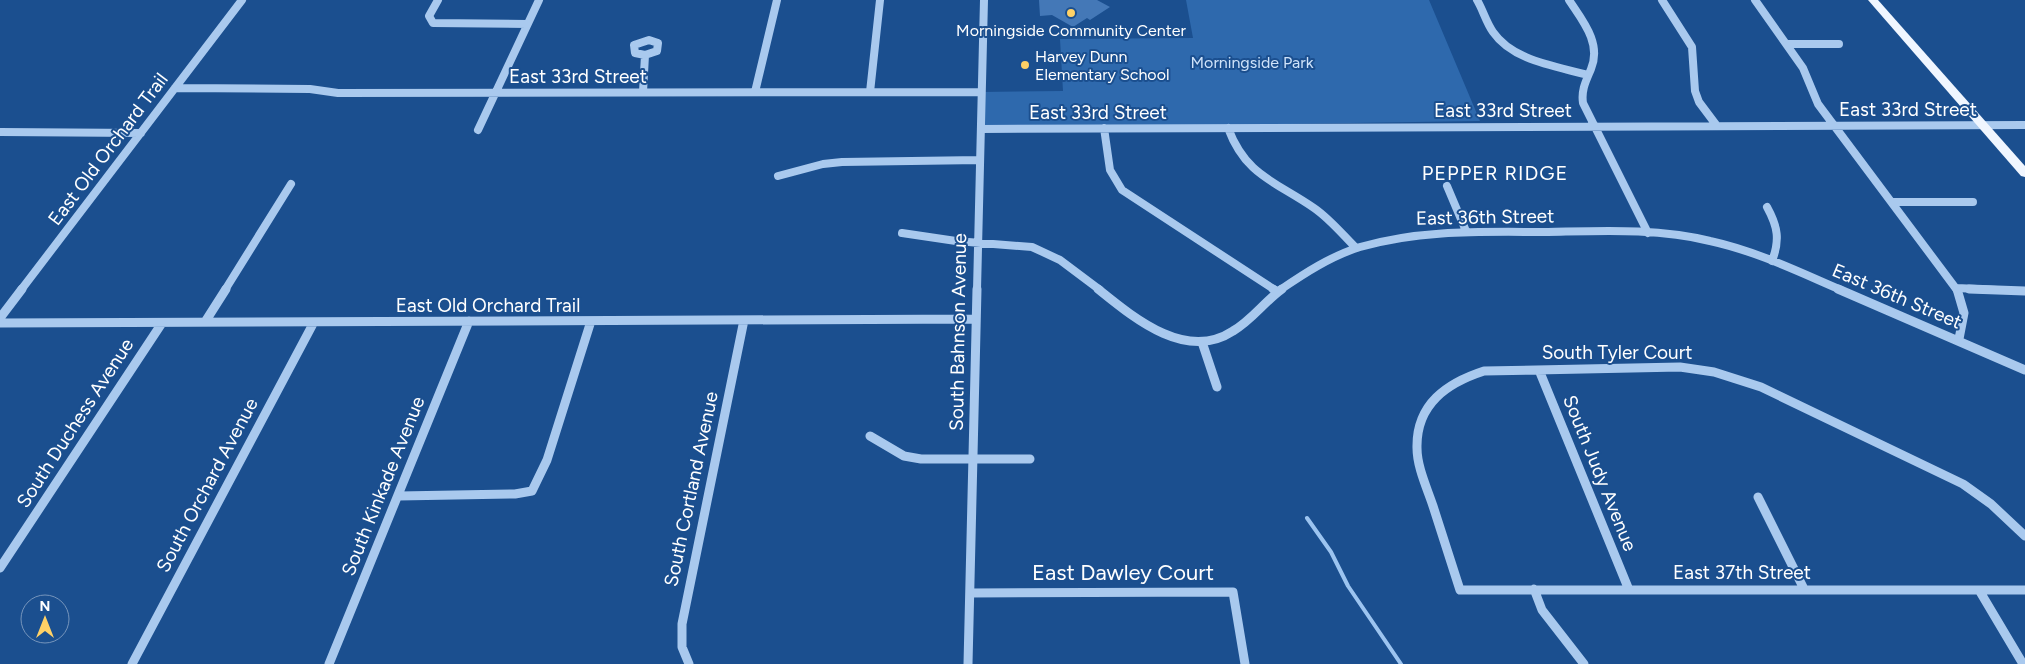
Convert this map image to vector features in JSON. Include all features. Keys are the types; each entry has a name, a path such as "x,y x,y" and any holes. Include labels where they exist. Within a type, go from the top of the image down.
{"main road":[{"path":"1873,0 2025,173"}],"street":[{"name":"East Old Orchard Trail","path":"0,318 242,0"},
{"path":"438,0 429,16 433,23 527,24"},
{"path":"478,130 539,0"},
{"path":"755,92 777,0"},
{"path":"870,92 880,0"},
{"name":"South Bahnson Avenue","path":"968,664 984,0"},
{"path":"1477,0 1493,32 1517,52 1588,75"},
{"path":"1570,0 1591,38 1595,50 1595,58 1581,96 1594,126 1648,233"},
{"path":"1662,0 1692,47 1695,91 1698,102 1717,126"},
{"path":"1755,0 1788,44 1803,68 1818,104 1958,288 1964,313 1959,339"},
{"path":"1788,44 1839,44"},
{"path":"643,92 645,55"},
{"name":"East 33rd Street","path":"175,88 310,89 338,93 981,92"},
{"name":"East 33rd Street","path":"981,129 2025,124"},
{"path":"1104,128 1110,170 1122,190 1278,292"},
{"path":"1228,128 1234,148 1250,168 1264,179 1322,214 1356,248"},
{"path":"0,132 141,133"},
{"path":"778,176 823,164 842,162 980,160"},
{"path":"206,322 291,184"},
{"path":"1447,186 1466,231"},
{"path":"1893,202 1973,202"},
{"path":"1767,207 1780,236 1779,246 1772,261"},
{"name":"East 36th Street","path":"902,233 927,238 978,243 1016,244 1050,254 1146,325 1170,337 1202,342 1216,340 1239,329 1278,292 1314,268 1356,248 1401,236 1466,231 1648,233 1691,236 1772,261 1959,339 2025,370"},
{"path":"1958,288 2025,290"},
{"name":"East Old Orchard Trail","path":"0,323 976,319"},
{"name":"South Cortland Avenue","path":"689,664 682,647 682,624 744,320"},
{"name":"South Kinkade Avenue","path":"329,664 469,321"},
{"path":"399,496 515,494 532,490 547,460 591,321"},
{"name":"South Orchard Avenue","path":"132,664 314,322"},
{"name":"South Duchess Avenue","path":"0,568 162,323"},
{"path":"1202,342 1217,387"},
{"name":"South Tyler Court","path":"1460,590 1421,470 1417,448 1420,424 1429,406 1444,389 1463,378 1484,371 1680,367 1714,372 1738,379 1762,388 1963,484 1991,504 2025,536"},
{"name":"South Judy Avenue","path":"1539,370 1629,590"},
{"path":"870,436 904,456 939,461 1030,459"},
{"path":"1758,497 1804,588"},
{"name":"East 37th Street","path":"1460,590 1804,588 2025,590"},
{"path":"1534,590 1542,610 1584,664"},
{"path":"1979,590 2023,664"},
{"name":"East Dawley Court","path":"970,592 1233,592 1245,664"}],"green space":[{"name":"Morningside Park","path":"1186,0 1429,0 1480,121 981,129 981,92 1063,91 1060,39 1193,38"}],"building":[{"name":"Morningside Community Center","path":"1039,0 1097,0 1110,7 1090,20 1087,18 1073,27 1052,15 1040,16"}],"waterway":[{"path":"1307,518 1331,552 1348,586 1401,664"}],"place":[{"name":"Morningside Community Center","path":"1071,13"},
{"name":"Harvey Dunn Elementary School","path":"1025,65"}],"district":[{"name":"PEPPER RIDGE","path":"1495,173"}]}
